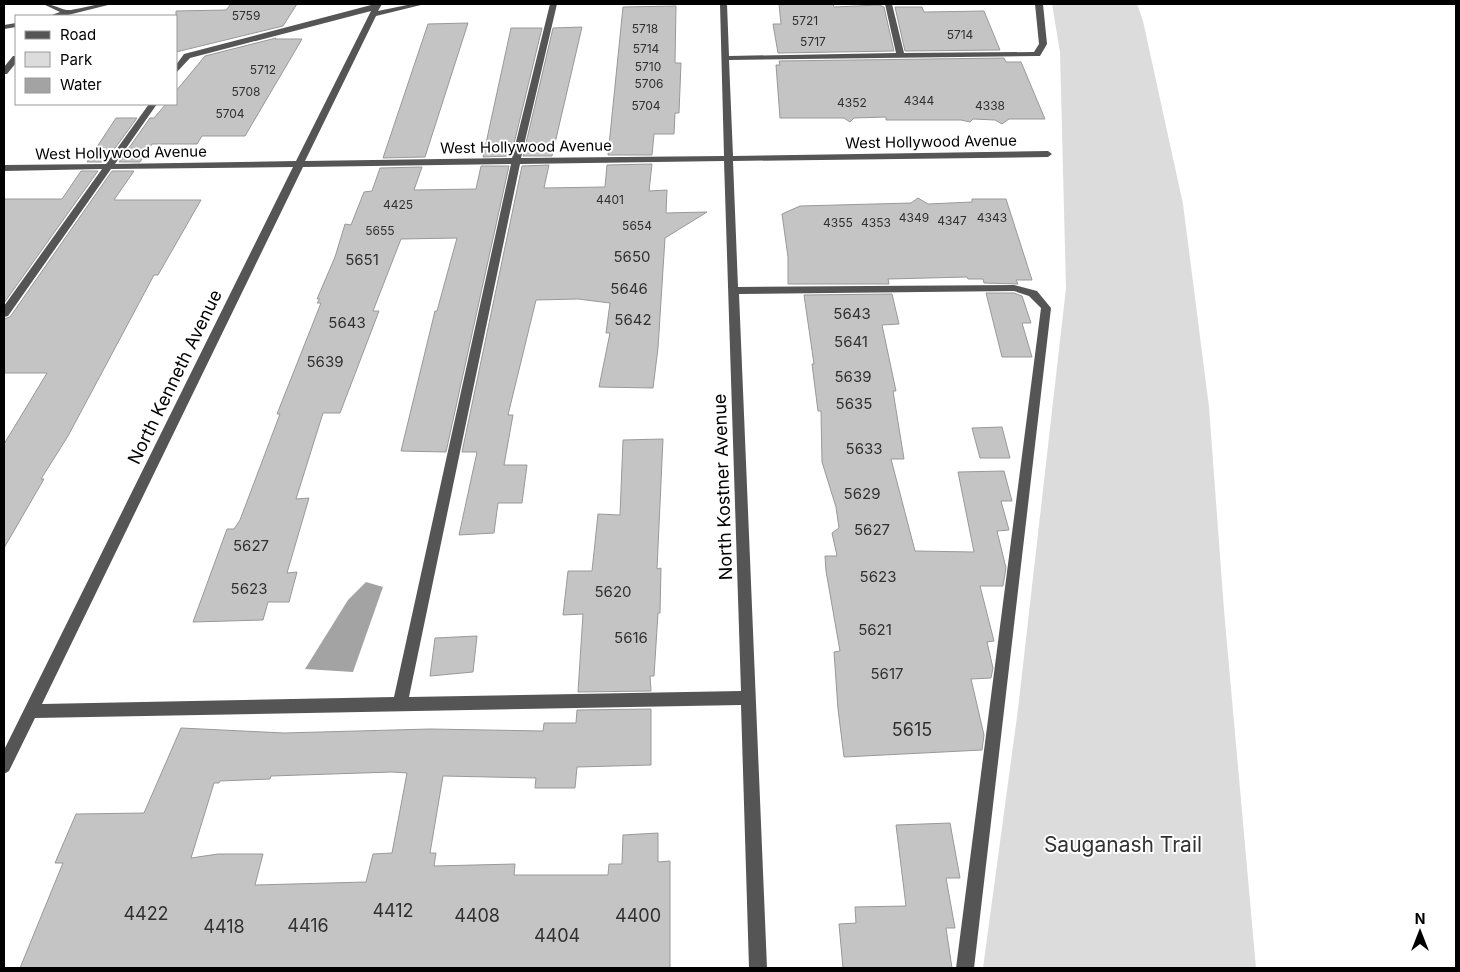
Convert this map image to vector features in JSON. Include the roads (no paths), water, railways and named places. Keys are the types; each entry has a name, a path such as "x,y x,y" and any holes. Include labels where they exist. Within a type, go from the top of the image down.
{"street":[{"path":"47,4 66,14 108,4"},
{"path":"66,14 88,4"},
{"path":"178,68 187,56 375,9 421,4"},
{"path":"400,704 516,161 553,4"},
{"name":"North Kostner Avenue","path":"723,4 758,968"},
{"path":"888,4 900,56"},
{"path":"725,58 1037,54 1043,44 1039,4"},
{"name":"North Kenneth Avenue","path":"4,766 375,9"},
{"path":"4,72 15,59"},
{"path":"4,313 152,105"},
{"name":"West Hollywood Avenue","path":"4,168 1048,154"},
{"path":"734,292 1014,288 1029,290 1040,298 1046,308 965,968"},
{"path":"31,712 748,698"}],"water":[{"path":"366,582 383,587 353,672 305,669 348,600"}],"park label":[{"name":"Sauganash Trail","path":"1123,845"}]}
